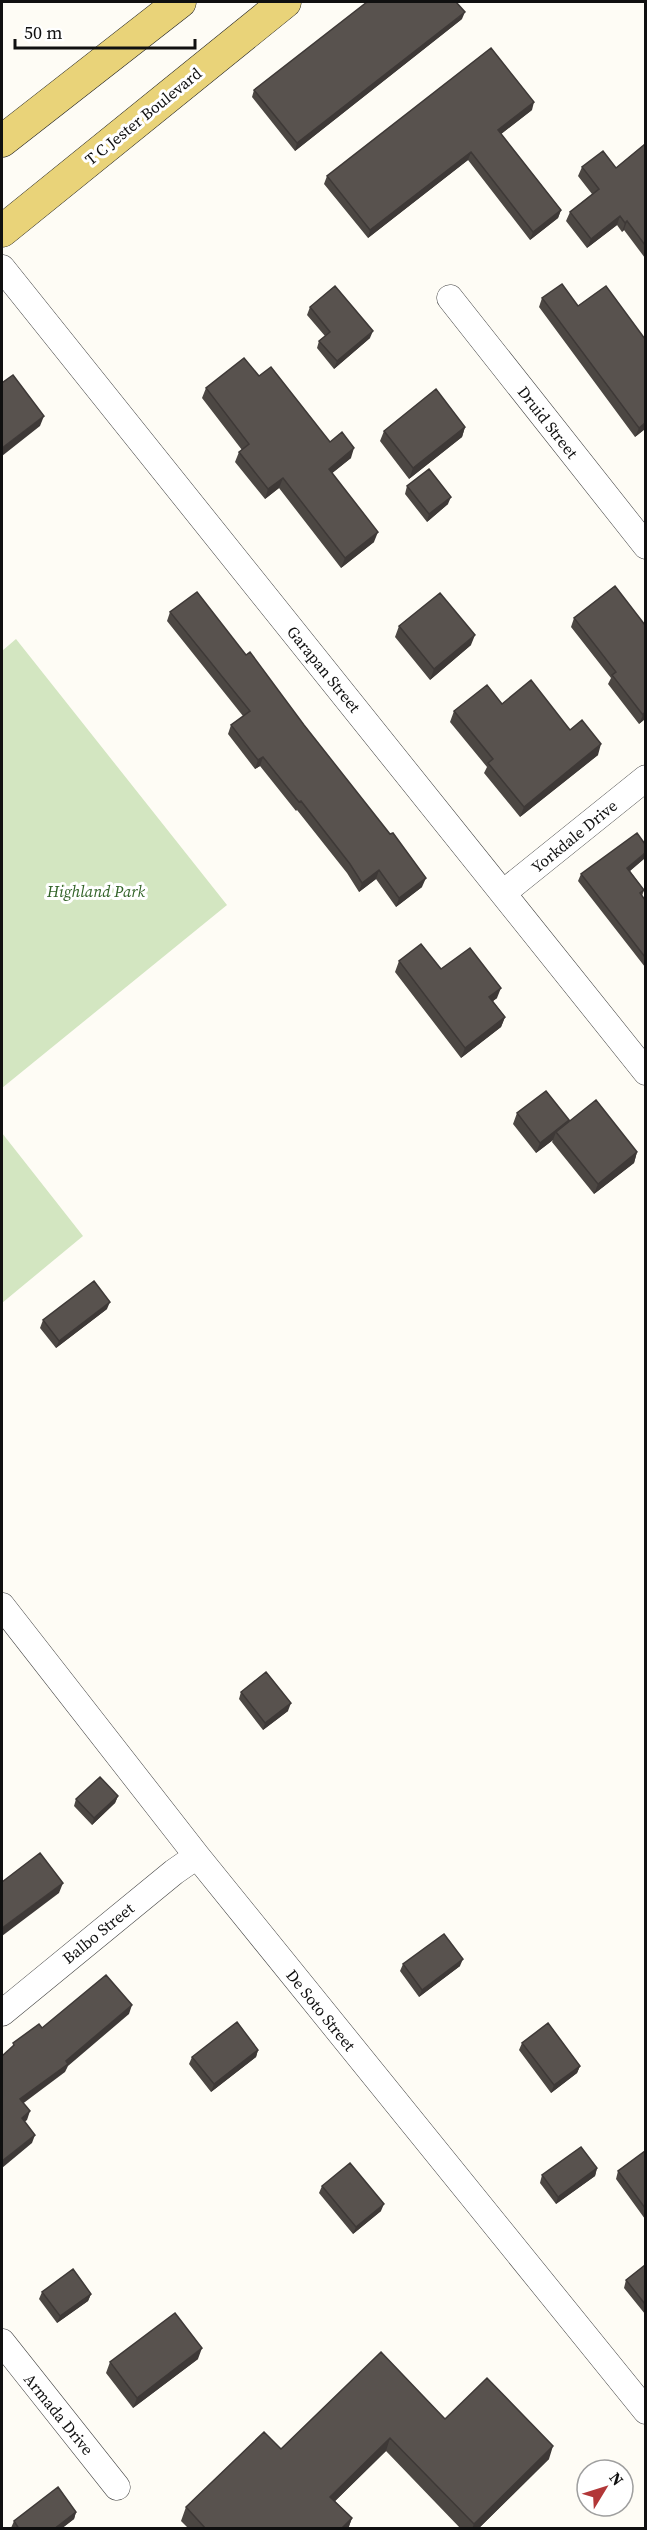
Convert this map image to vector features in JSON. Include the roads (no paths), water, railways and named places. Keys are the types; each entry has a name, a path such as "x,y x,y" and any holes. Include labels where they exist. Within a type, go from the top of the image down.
{"main road":[{"path":"2,141 180,2"},
{"name":"T C Jester Boulevard","path":"2,231 285,2"}],"street":[{"name":"Garapan Street","path":"2,268 645,1072"},
{"name":"Druid Street","path":"450,298 645,546"},
{"name":"Yorkdale Drive","path":"503,893 645,778"},
{"name":"De Soto Street","path":"2,1606 197,1856 645,2411"},
{"name":"Balbo Street","path":"2,2013 174,1872 197,1856"},
{"name":"Armada Drive","path":"2,2342 117,2487"}],"park label":[{"name":"Highland Park","path":"96,891"}]}
